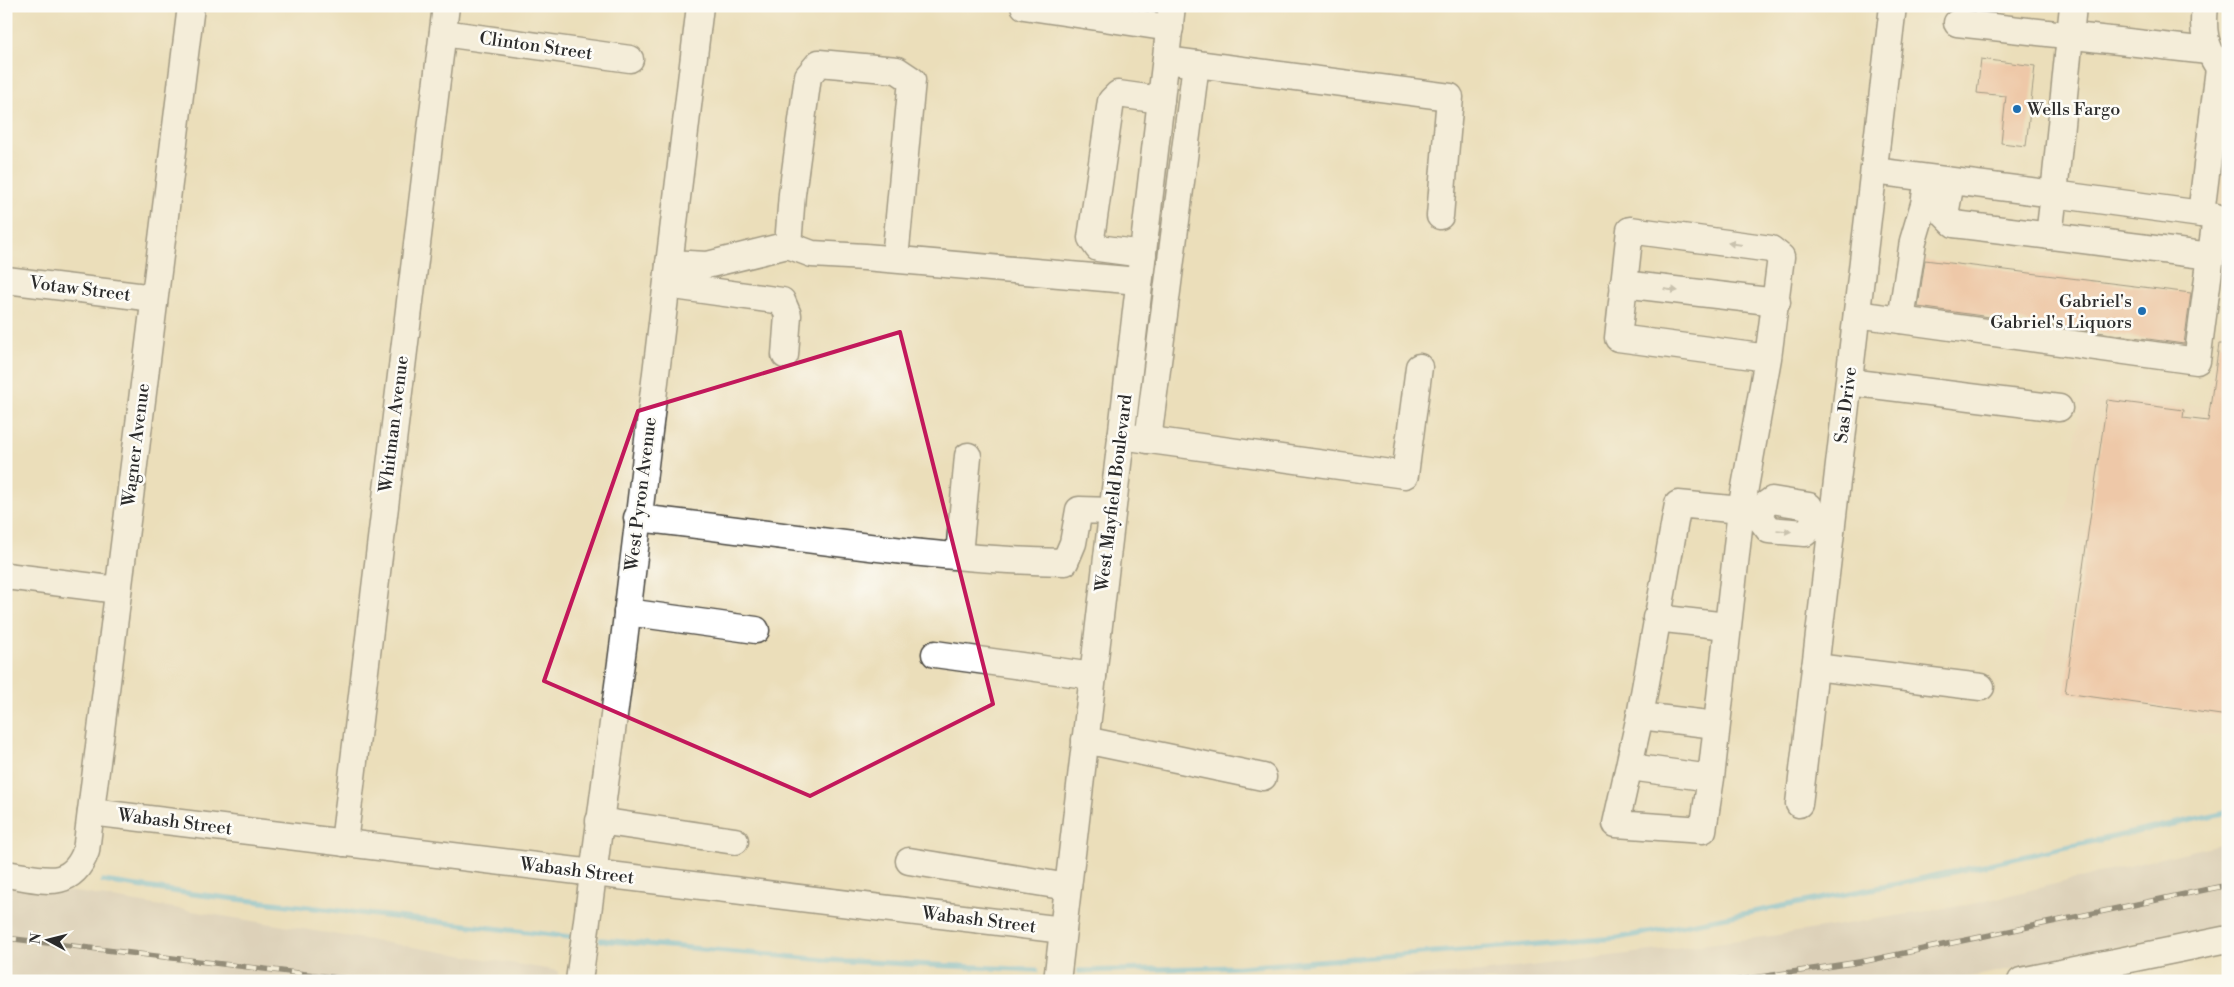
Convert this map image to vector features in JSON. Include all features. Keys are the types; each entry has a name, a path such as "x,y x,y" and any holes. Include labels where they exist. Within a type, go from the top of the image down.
{"street":[{"name":"Wagner Avenue","path":"6,874 58,880 68,878 81,864 86,851 191,6"},
{"name":"Whitman Avenue","path":"344,842 446,6"},
{"name":"West Pyron Avenue","path":"579,981 627,612 700,6"},
{"path":"1024,6 1171,17"},
{"name":"Sas Drive","path":"1799,804 1815,667 1824,522 1849,382 1893,6"},
{"path":"2049,236 2073,6"},
{"path":"1857,314 2197,361 2215,216 2219,68 2208,51 2203,25 2205,6"},
{"name":"West Mayfield Boulevard","path":"1056,981 1171,17"},
{"path":"1957,23 2208,51"},
{"name":"Clinton Street","path":"443,33 630,59"},
{"path":"1166,60 1450,96 1440,216"},
{"path":"788,245 792,194 808,76 819,63 897,70 912,80 895,260"},
{"path":"1148,440 1196,64"},
{"path":"1143,254 1098,248 1091,238 1111,101 1118,94 1161,100"},
{"path":"1874,171 2215,216"},
{"path":"1940,180 1945,215 1954,224 2211,256"},
{"path":"1902,320 1912,240 1924,204 1940,180"},
{"path":"1768,358 1618,338 1630,230 1771,249 1781,257 1776,302 1748,511 1727,626 1711,778 1703,830 1616,824 1640,716 1656,618 1678,504 1748,511 1769,530 1805,533 1824,522"},
{"path":"668,274 788,245 812,254 1139,281"},
{"path":"668,274 782,301 788,315 785,355"},
{"name":"Votaw Street","path":"6,280 154,298"},
{"path":"1623,284 1776,302"},
{"path":"1121,436 1405,475 1419,367"},
{"path":"1849,382 2059,408"},
{"path":"958,555 968,456"},
{"path":"637,518 958,555 1065,562 1073,543 1078,510 1112,510"},
{"path":"6,576 118,590"},
{"path":"627,612 756,630"},
{"path":"1656,618 1727,626"},
{"path":"935,654 1093,676"},
{"path":"1815,667 1981,687"},
{"path":"1640,716 1716,725"},
{"path":"1085,740 1263,777"},
{"path":"1630,767 1711,778"},
{"name":"Wabash Street","path":"91,812 1062,930"},
{"path":"599,821 735,841"},
{"path":"909,861 1068,887"},
{"path":"2020,981 2228,939"}],"highlighted area":[{"path":"900,332 993,704 810,796 544,681 638,411"}],"shaded area":[{"path":"2228,121 2228,207 2215,205"},
{"path":"2228,264 2228,738 2036,710 2083,389 2207,407"},
{"path":"2228,842 2228,925 1951,981 1330,981 1481,972 1771,936 1977,903"},
{"path":"6,885 83,893 559,971 558,981 6,979"}],"building":[{"name":"Wells Fargo","path":"1981,59 2035,66 2026,146 2001,143 2006,96 1977,93"},
{"path":"1925,260 2191,293 2184,344 1918,307"},
{"path":"2219,344 2228,344 2228,716 2065,693 2107,400 2184,410 2183,418 2208,421"}],"waterway":[{"path":"1079,971 1239,967 1618,938 1897,884 2228,812"},
{"path":"103,881 193,894 570,937"},
{"path":"601,940 826,960 1036,970"}],"railway":[{"path":"1733,981 1866,961 2228,885"},
{"path":"6,938 364,981"}],"place":[{"name":"Wells Fargo","path":"2017,109"},
{"name":"Gabriel's Gabriel's Liquors","path":"2142,311"}]}
